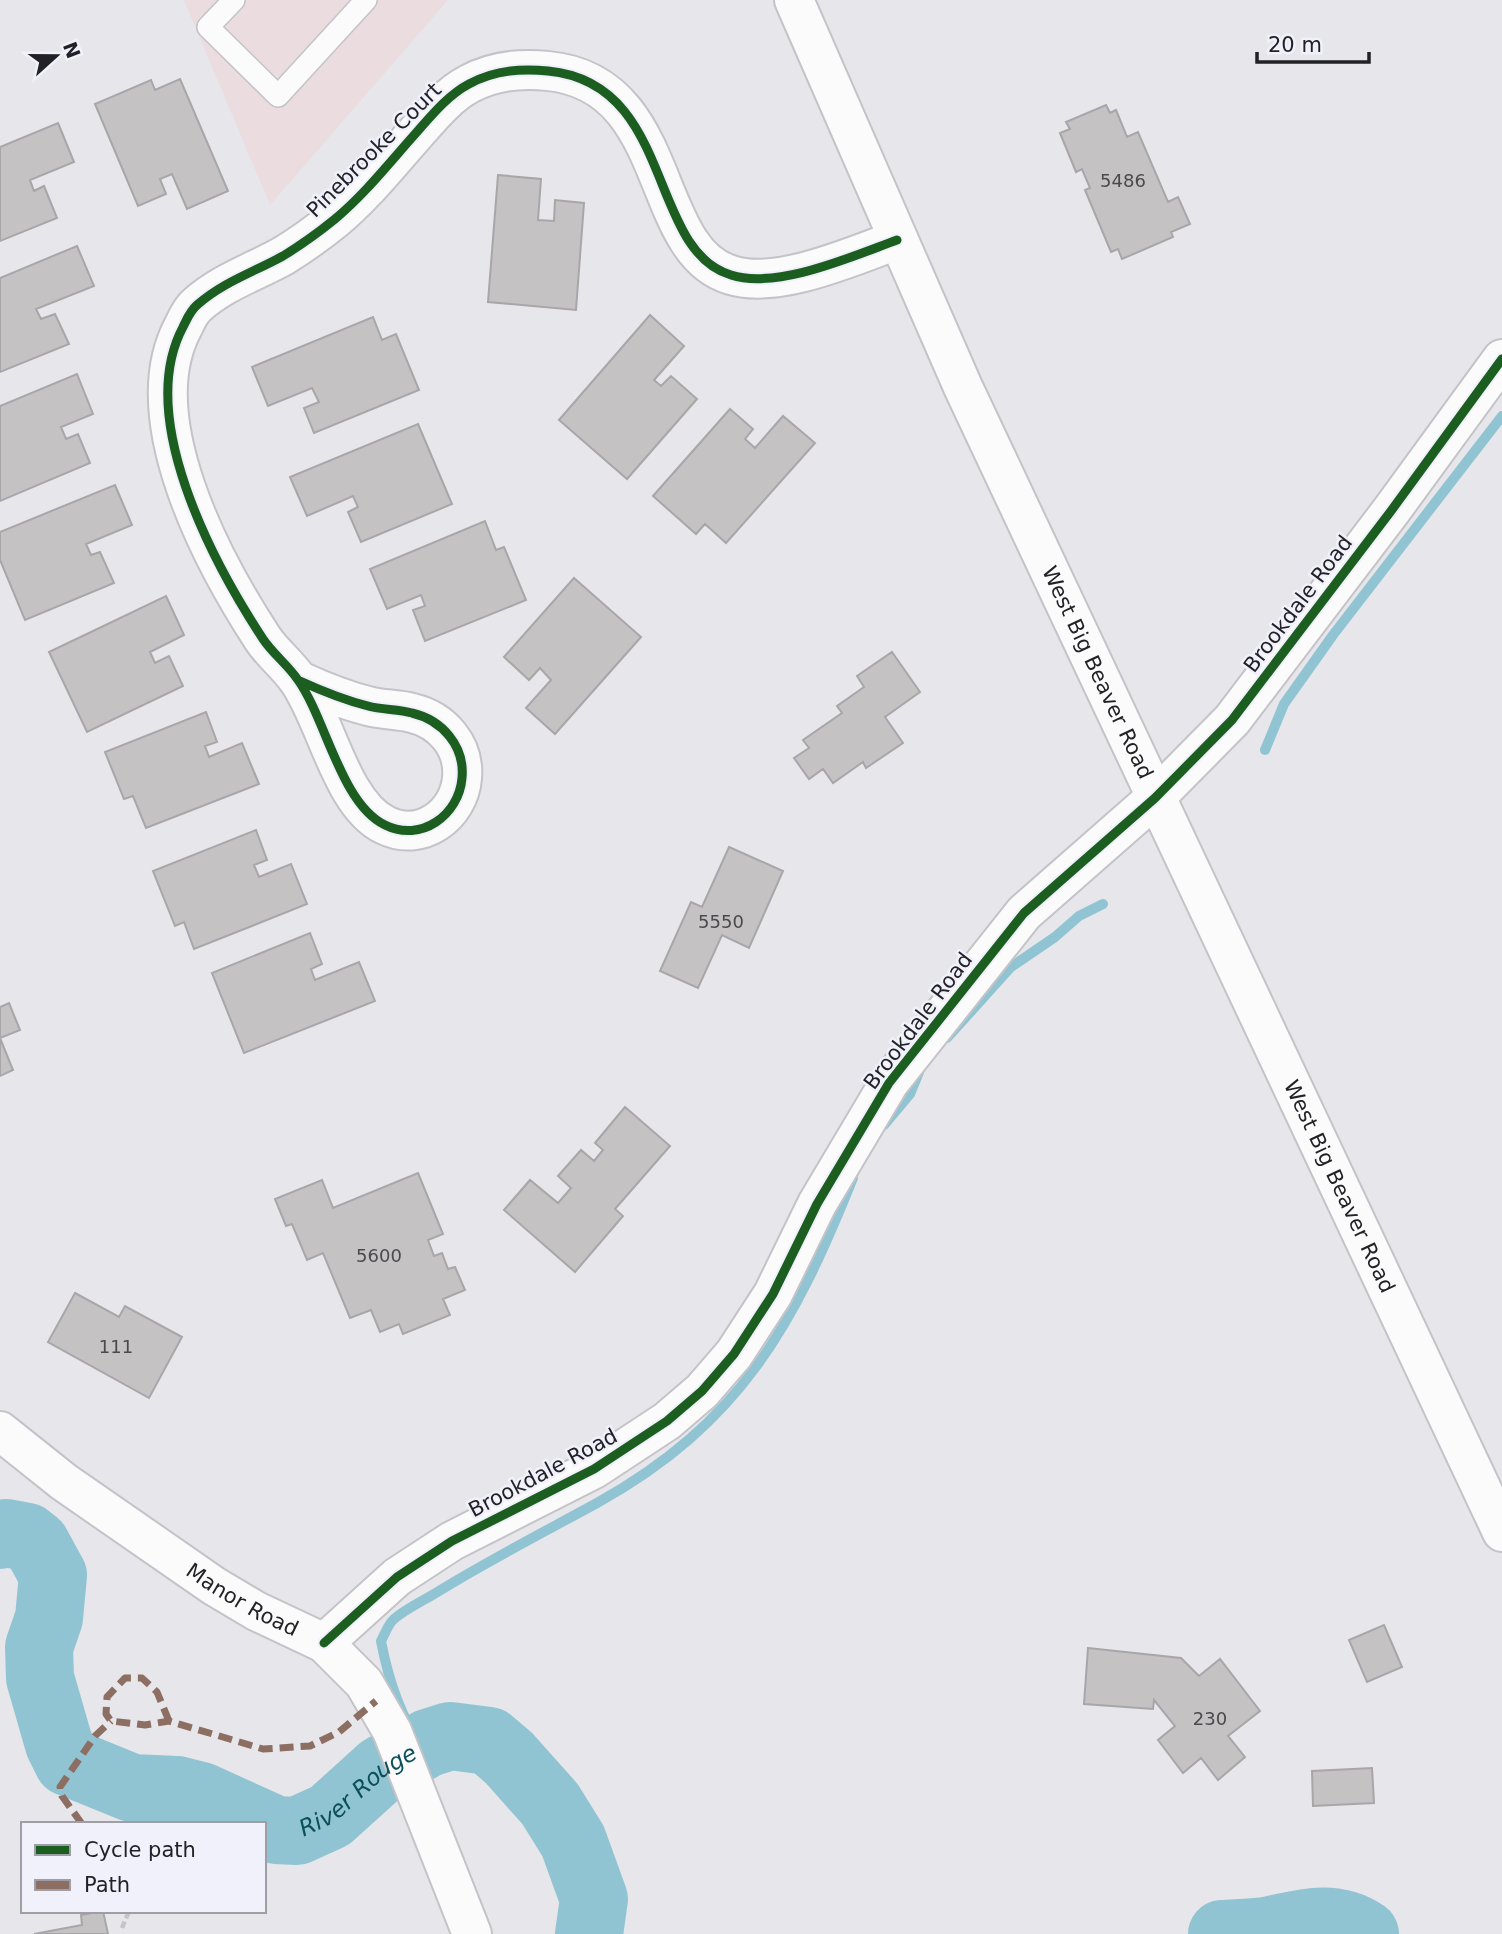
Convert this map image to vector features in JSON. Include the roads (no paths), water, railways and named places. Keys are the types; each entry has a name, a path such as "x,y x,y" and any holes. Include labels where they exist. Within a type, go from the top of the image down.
{"street":[{"name":"West Big Beaver Road","path":"794,0 897,240 1155,798 1502,1531"},
{"name":"Pinebrooke Court","path":"299,681 345,700 379,709 411,712 435,720 454,741 463,764 461,795 444,818 424,829 396,831 374,820 358,798 299,681 265,642 234,589 183,480 169,428 167,384 173,345 193,308 229,281 284,255 334,219 368,187 438,109 466,85 493,74 529,69 561,72 592,85 623,108 644,139 674,213 701,258 730,275 756,278 791,274 897,240"},
{"name":"Brookdale Road","path":"324,1643 397,1577 419,1562 452,1541 594,1469 667,1420 702,1391 734,1354 773,1294 817,1204 888,1083 1024,913 1155,798 1232,720 1391,511 1502,359"},
{"name":"Manor Road","path":"0,1431 64,1482 214,1586 256,1611 324,1643 364,1683 392,1731 472,1934"}],"lane":[{"path":"234,0 208,27 278,96 366,0"}],"waterway":[{"path":"1265,750 1284,704 1333,635 1502,416"},
{"path":"947,1038 1011,967 1055,937 1079,916 1103,904"},
{"path":"884,1125 910,1094 919,1072"},
{"path":"422,1747 401,1710 387,1669 381,1641 390,1624 405,1611 459,1579 597,1503 647,1472 689,1439 726,1404 757,1366 784,1324 808,1280 853,1178"},
{"name":"River Rouge","path":"0,1535 6,1533 27,1537 36,1544 53,1575 49,1618 39,1647 40,1678 59,1744 68,1762 132,1788 177,1790 201,1796 258,1822"},
{"name":"River Rouge","path":"266,1825 276,1830 297,1831 330,1816 382,1769 428,1743 450,1736 489,1741 509,1758 550,1804 573,1841 594,1899 589,1934"},
{"name":"River Rouge","path":"1222,1934 1260,1932 1316,1922 1341,1923 1365,1934"}]}
